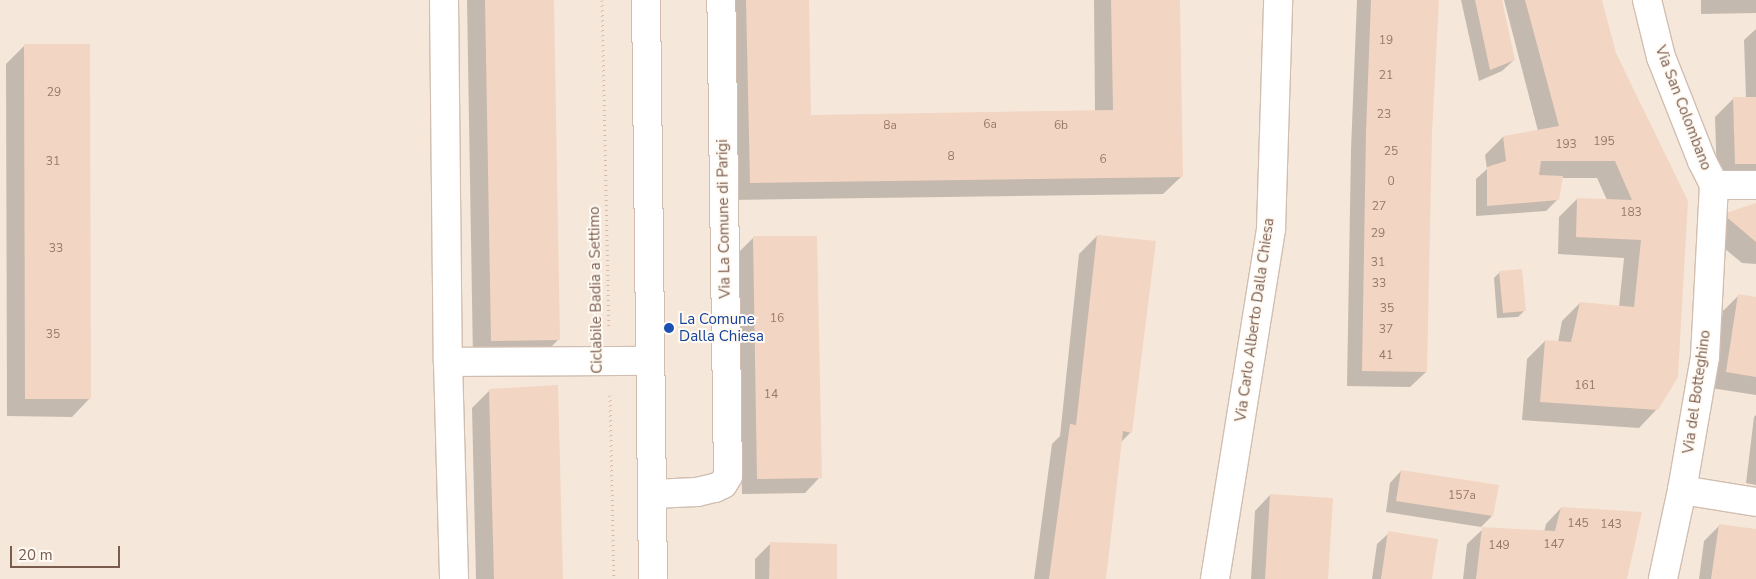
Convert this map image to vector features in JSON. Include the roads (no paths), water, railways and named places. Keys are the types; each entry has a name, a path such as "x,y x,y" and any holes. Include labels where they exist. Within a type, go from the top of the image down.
{"street":[{"path":"444,0 448,362 454,579"},
{"path":"646,0 653,579"},
{"name":"Via La Comune di Parigi","path":"652,494 697,492 715,488 723,484 728,476 721,0"},
{"name":"Via Carlo Alberto Dalla Chiesa","path":"1215,579 1270,230 1278,0"},
{"name":"Via San Colombano","path":"1647,0 1661,57 1714,185"},
{"path":"1714,185 1756,185"},
{"name":"Via del Botteghino","path":"1662,579 1682,490 1705,357 1714,185"},
{"path":"448,362 650,360"},
{"path":"1682,490 1756,502"}],"place":[{"name":"La Comune Dalla Chiesa","path":"669,328"}]}
